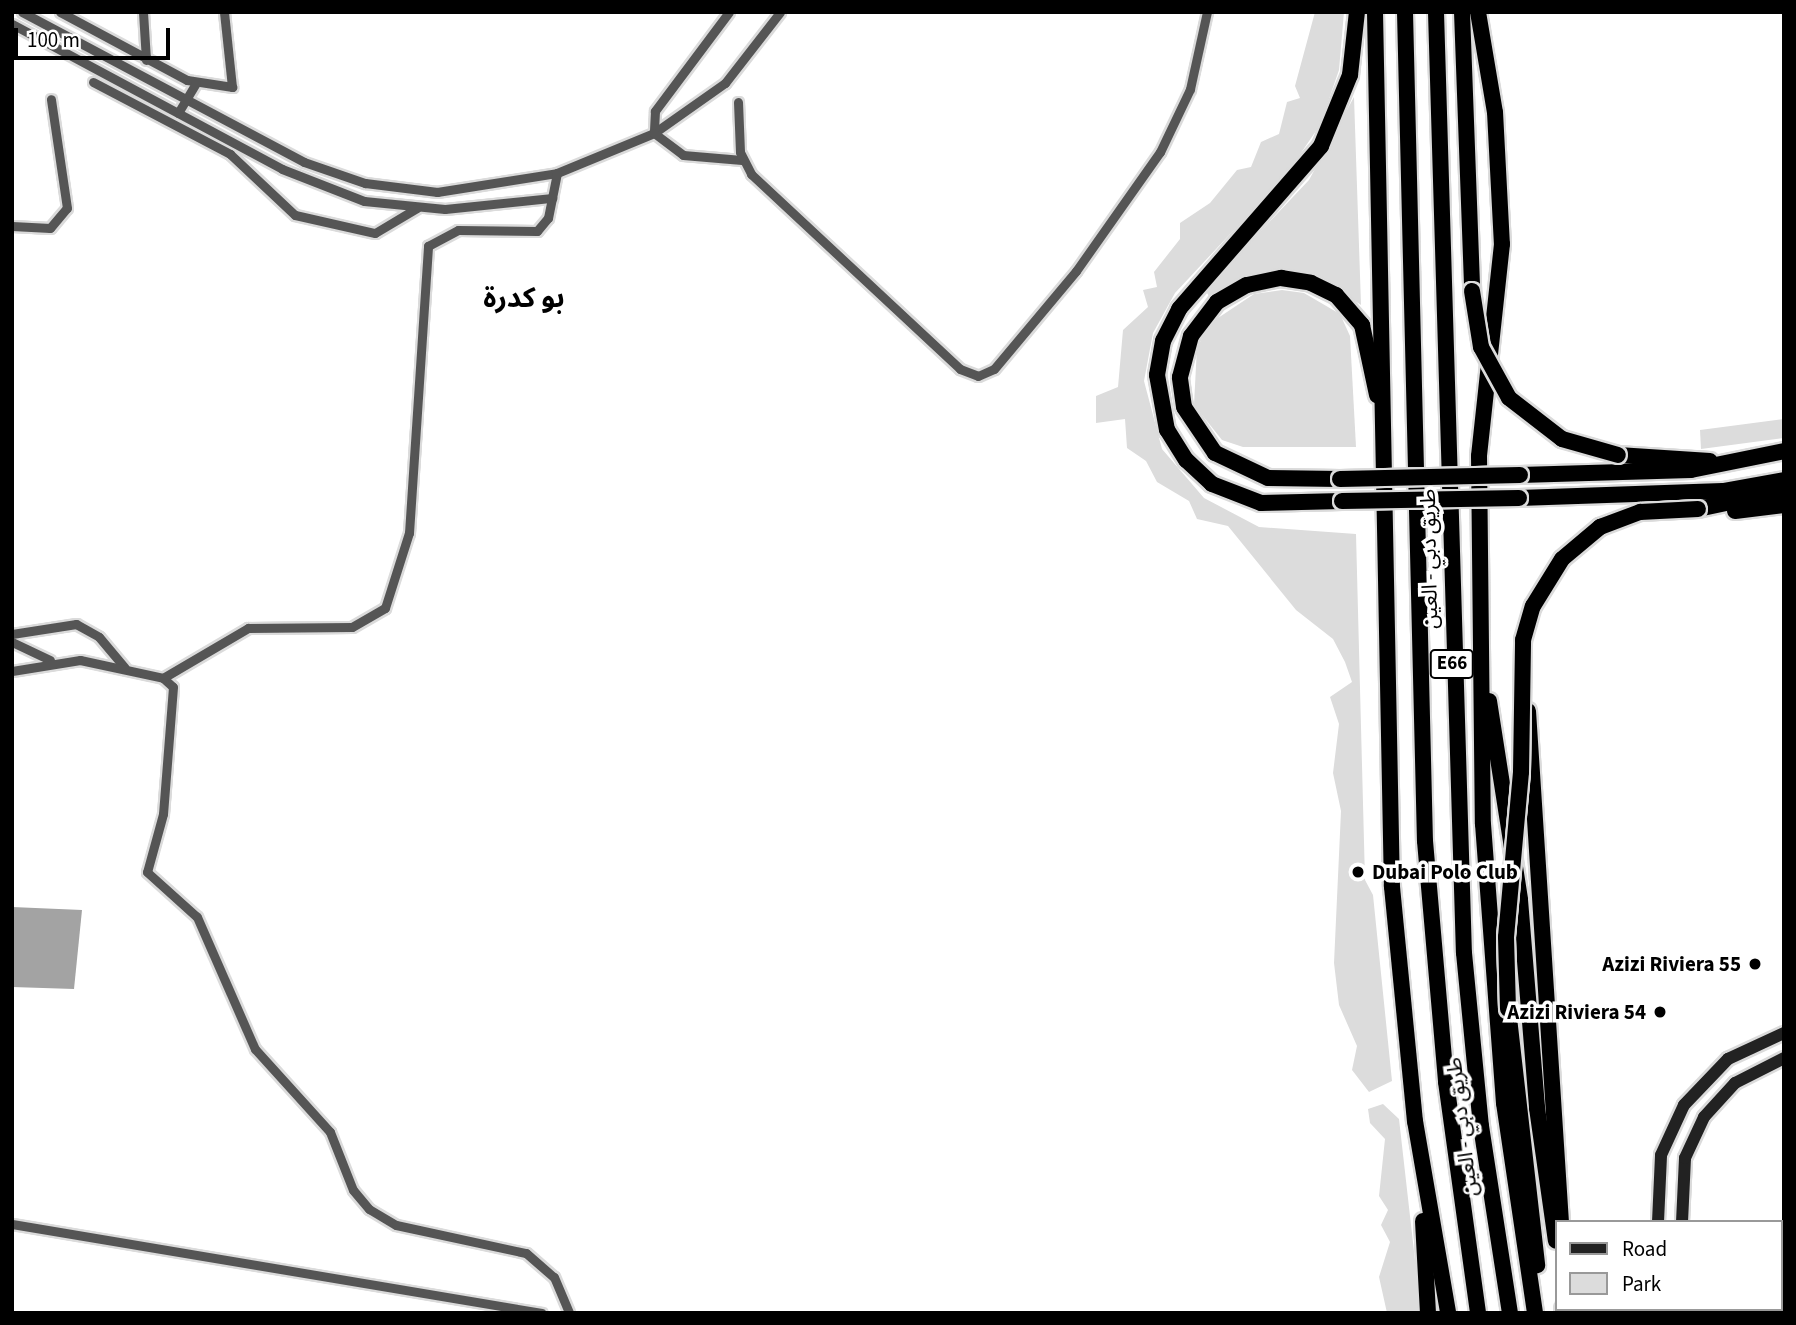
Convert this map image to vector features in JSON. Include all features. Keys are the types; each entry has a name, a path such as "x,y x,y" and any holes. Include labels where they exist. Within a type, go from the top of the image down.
{"highway":[{"path":"1357,12 1350,75 1321,146 1179,309 1163,341 1157,375 1167,430 1186,460 1212,484 1261,503 1723,491 1784,480"},
{"path":"1375,12 1392,887 1424,1184 1428,1313"},
{"name":"طريق دبي - العين","path":"1405,12 1425,841 1446,1082 1478,1313"},
{"name":"طريق دبي - العين","path":"1436,12 1464,953 1481,1126 1510,1313"},
{"path":"1462,12 1472,291 1481,347 1509,398 1562,439 1618,454 1729,463"},
{"path":"1478,12 1495,112 1502,244 1481,424 1481,639 1491,967 1535,1313"},
{"path":"1384,413 1362,325 1324,288 1281,278 1247,285 1217,302 1197,326 1182,363 1181,391 1205,443 1253,474 1340,479 1520,475 1729,463 1784,452"},
{"path":"1698,509 1784,490"},
{"path":"1543,1313 1508,1009 1506,937 1523,673 1533,606 1573,547 1626,516 1784,505"},
{"path":"1481,639 1495,768 1520,900 1537,1108 1554,1227"},
{"path":"1523,673 1544,944 1561,1220"},
{"path":"1424,1184 1448,1313"}],"street":[{"path":"22,12 304,162 365,183 437,192 557,173 654,133 725,83 780,12"},
{"path":"60,12 146,60 196,83 232,87 224,12"},
{"path":"143,12 146,60"},
{"path":"654,133 655,111 729,12"},
{"path":"654,133 683,155 742,160 960,369 986,375 1089,255 1160,152 1190,89 1207,12"},
{"path":"12,24 309,181 364,201 417,208 552,198"},
{"path":"93,82 230,153 295,215 375,233 417,208"},
{"path":"178,113 196,83"},
{"path":"12,226 50,228 67,208 51,99"},
{"path":"738,102 742,160"},
{"path":"12,642 50,660 125,668 163,678 248,628 352,627 385,608 409,533 428,246 457,230 537,231 552,198 557,173"},
{"path":"12,634 76,624 99,637 125,668"},
{"path":"12,671 50,660"},
{"path":"163,678 174,698 163,814 147,872 197,917 256,1049 330,1132 353,1191 369,1209 397,1225 526,1253 554,1277 569,1313"},
{"path":"1658,1220 1661,1155 1684,1105 1728,1059 1784,1033"},
{"path":"1682,1220 1685,1158 1704,1116 1735,1083 1784,1058"},
{"path":"12,1224 542,1313"}],"green space":[{"path":"1315,12 1344,12 1339,70 1320,125 1288,172 1175,293 1153,333 1144,381 1162,449 1204,498 1259,527 1356,534 1365,880 1373,895 1392,1081 1369,1092 1352,1070 1357,1046 1339,1005 1334,963 1341,811 1333,773 1339,724 1330,697 1352,682 1345,662 1333,639 1296,610 1228,526 1197,519 1189,501 1157,482 1146,461 1127,448 1125,419 1096,423 1096,396 1118,387 1123,330 1148,307 1143,290 1157,287 1154,272 1180,239 1180,223 1210,203 1237,170 1251,167 1261,142 1279,134 1287,102 1300,98 1295,86"},
{"path":"1354,97 1361,305 1319,277 1291,270 1242,277 1209,296 1205,290 1309,180"},
{"path":"1282,290 1304,293 1340,314 1350,336 1356,447 1243,447 1222,440 1194,405 1197,347 1212,322 1254,294"},
{"path":"1784,419 1784,438 1701,449 1700,430"},
{"path":"1383,1104 1399,1119 1421,1313 1387,1313 1379,1277 1390,1242 1381,1225 1388,1210 1379,1196 1385,1139 1370,1123 1368,1109"}],"shaded area":[{"path":"12,907 82,910 74,989 12,987"}],"place":[{"name":"Dubai Polo Club","path":"1358,872"},
{"name":"Azizi Riviera 55","path":"1755,964"},
{"name":"Azizi Riviera 54","path":"1660,1012"}],"district":[{"name":"بو كدرة","path":"524,298"}]}
